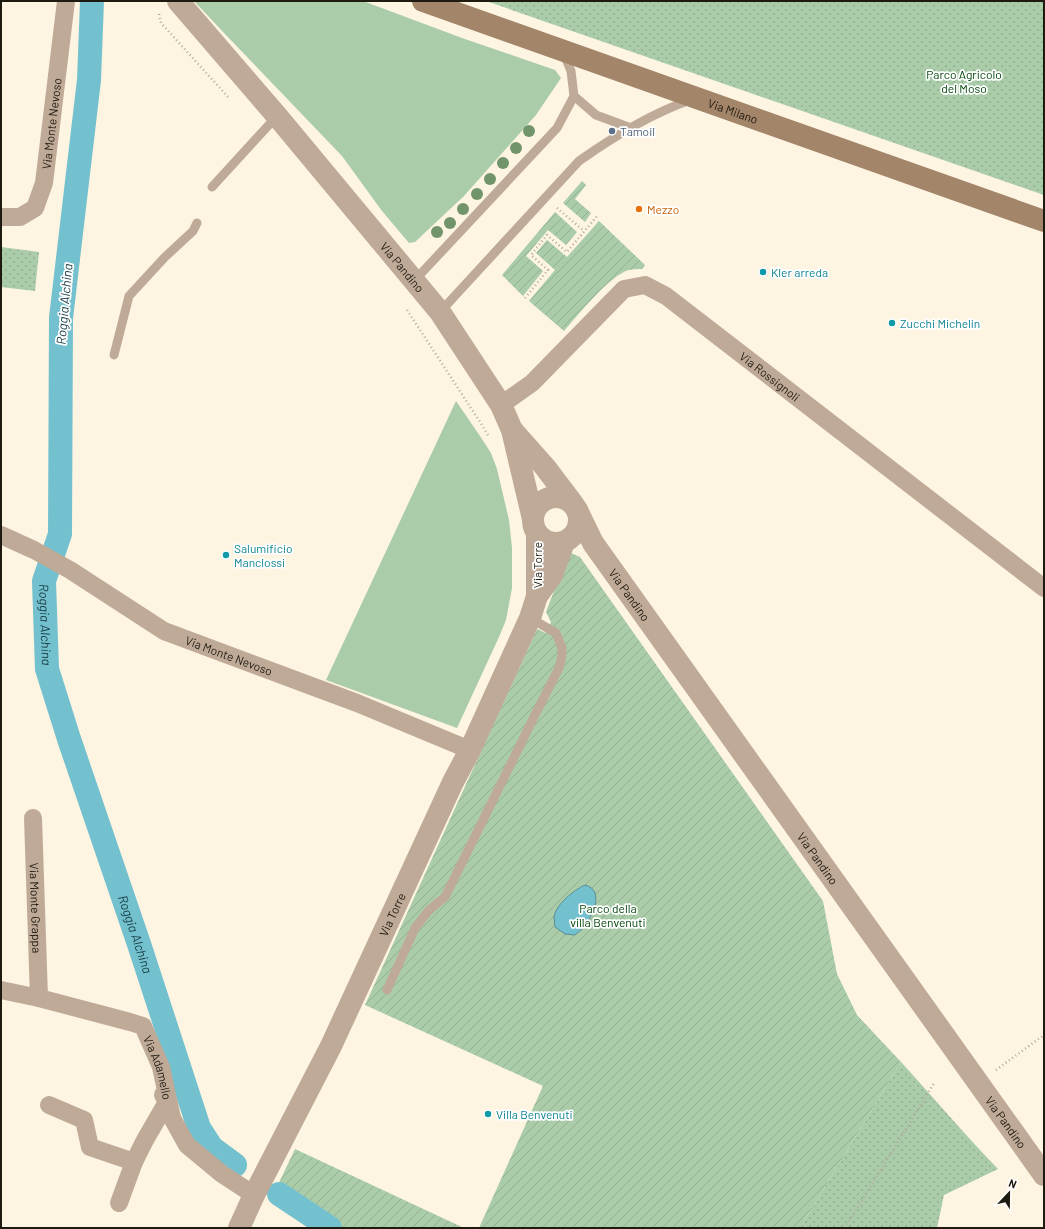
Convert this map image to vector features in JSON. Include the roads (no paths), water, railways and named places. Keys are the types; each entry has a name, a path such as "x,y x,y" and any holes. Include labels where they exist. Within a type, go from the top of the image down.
{"main road":[{"name":"Via Milano","path":"423,1 1044,221"}],"street":[{"name":"Via Monte Nevoso","path":"1,218 20,217 35,208 44,183 66,1"},
{"name":"Via Pandino","path":"178,1 277,116 440,312 501,405 512,430 535,526"},
{"name":"Via Rossignoli","path":"501,405 532,383 624,289 644,285 666,296 1044,588"},
{"name":"Via Pandino","path":"512,430 545,467 575,507 592,542 1044,1175"},
{"path":"568,540 576,532 579,525 579,518 575,507 567,500 560,498 545,500 535,511 535,526 543,539 557,544 568,540 592,542"},
{"name":"Via Torre","path":"535,526 537,596"},
{"name":"Via Monte Nevoso","path":"1,535 34,550 70,570 164,631 357,703 470,750"},
{"name":"Via Torre","path":"239,1228 254,1195 331,1046 450,789 470,750 530,618 537,596 552,574 568,540"},
{"name":"Via Monte Grappa","path":"33,818 39,998"},
{"name":"Via Adamello","path":"1,990 39,998 143,1026 161,1067 172,1118 187,1145 222,1174 254,1195"},
{"path":"120,1203 134,1162 167,1102 130,1022"},
{"path":"49,1105 84,1120 90,1147 134,1162"}],"lane":[{"path":"414,281 557,128 574,96 571,71 562,51"},
{"path":"574,96 596,115 632,128"},
{"path":"440,312 579,161 607,142 670,107 696,98"},
{"path":"212,187 277,116"},
{"path":"114,355 129,296 165,257 193,231 197,222"},
{"path":"387,990 415,928 429,910 446,897 559,668 562,648 556,633 530,618"}],"water":[{"path":"585,885 595,892 596,897 594,910 583,928 575,935 565,934 555,927 555,912 566,898"}],"waterway":[{"name":"Roggia Alchina","path":"92,1 89,80 61,318 60,534 44,581 47,669 199,1128 212,1148 235,1165"},
{"name":"Roggia Alchina","path":"279,1194 330,1228"}],"place":[{"name":"Tamoil","path":"612,131"},
{"name":"Mezzo","path":"639,209"},
{"name":"Kler arreda","path":"763,272"},
{"name":"Zucchi Michelin","path":"892,323"},
{"name":"Salumificio Manclossi","path":"226,555"},
{"name":"Villa Benvenuti","path":"488,1114"}],"park label":[{"name":"Parco Agricolo del Moso","path":"964,81"},
{"name":"Parco della villa Benvenuti","path":"608,915"}]}
